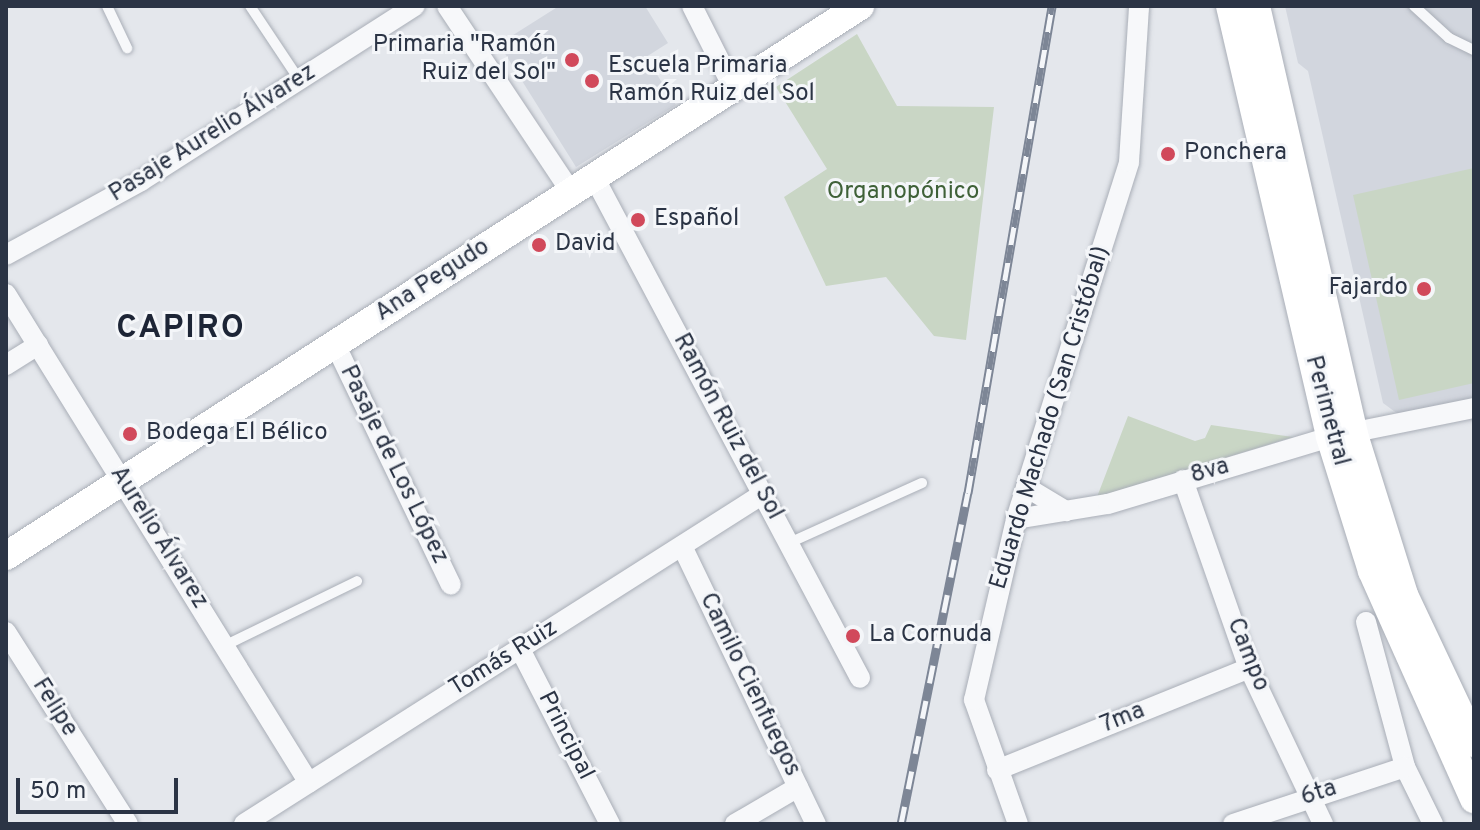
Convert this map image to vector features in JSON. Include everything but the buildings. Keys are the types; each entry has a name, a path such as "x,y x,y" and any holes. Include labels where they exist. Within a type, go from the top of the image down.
{"main road":[{"name":"Ana Pegudo","path":"6,556 860,6"},
{"name":"Perimetral","path":"1230,6 1342,436 1404,595 1474,743"},
{"name":"Perimetral","path":"1256,6 1372,571 1474,799"}],"street":[{"name":"Pasaje Aurelio Álvarez","path":"6,255 141,181 415,6"},
{"name":"Ramón Ruiz del Sol","path":"447,6 582,184 763,494 860,678"},
{"path":"692,6 733,87"},
{"name":"Eduardo Machado (San Cristóbal)","path":"1018,824 974,700 1016,519 1129,162 1139,6"},
{"name":"Aurelio Álvarez","path":"6,294 309,783"},
{"name":"Pasaje de Los López","path":"335,344 451,585"},
{"path":"6,365 38,345"},
{"name":"8va","path":"1016,519 1108,504 1342,436 1474,408"},
{"name":"Campo","path":"1183,480 1249,668 1313,796 1323,824"},
{"path":"1026,487 1066,511"},
{"name":"Tomás Ruiz","path":"244,824 763,494"},
{"name":"Camilo Cienfuegos","path":"682,546 816,824"},
{"path":"1366,622 1405,767 1433,824"},
{"name":"Felipe","path":"6,632 128,824"},
{"name":"Principal","path":"520,649 610,824"},
{"name":"7ma","path":"997,770 1249,668"},
{"name":"6ta","path":"1233,824 1405,767"},
{"path":"735,824 798,787"}],"lane":[{"path":"107,6 127,48"},
{"path":"250,6 300,81"},
{"path":"1414,6 1449,38 1474,50"},
{"path":"789,543 922,483"},
{"path":"224,646 357,581"}],"shaded area":[{"name":"Escuela Primaria Ramón Ruiz del Sol","path":"559,6 645,6 668,43 646,57 676,105 576,167 499,44"},
{"path":"1285,6 1474,6 1474,401 1402,417 1383,403 1308,71 1298,63"}],"green space":[{"name":"Organopónico","path":"857,34 897,106 994,107 966,340 934,336 886,277 826,286 784,197 827,169 776,87"},
{"name":"Fajardo","path":"1474,168 1474,383 1399,400 1353,195"},
{"path":"1128,416 1195,441 1205,438 1211,425 1293,437 1097,497"}],"railway":[{"path":"901,824 968,493 1052,6"}],"place":[{"name":"Primaria \"Ramón Ruiz del Sol\"","path":"572,60"},
{"name":"Escuela Primaria Ramón Ruiz del Sol","path":"592,81"},
{"name":"Ponchera","path":"1168,154"},
{"name":"Español","path":"638,220"},
{"name":"David","path":"539,245"},
{"name":"Fajardo","path":"1424,289"},
{"name":"Bodega El Bélico","path":"130,434"},
{"name":"La Cornuda","path":"853,636"}],"district":[{"name":"CAPIRO","path":"181,329"}]}
